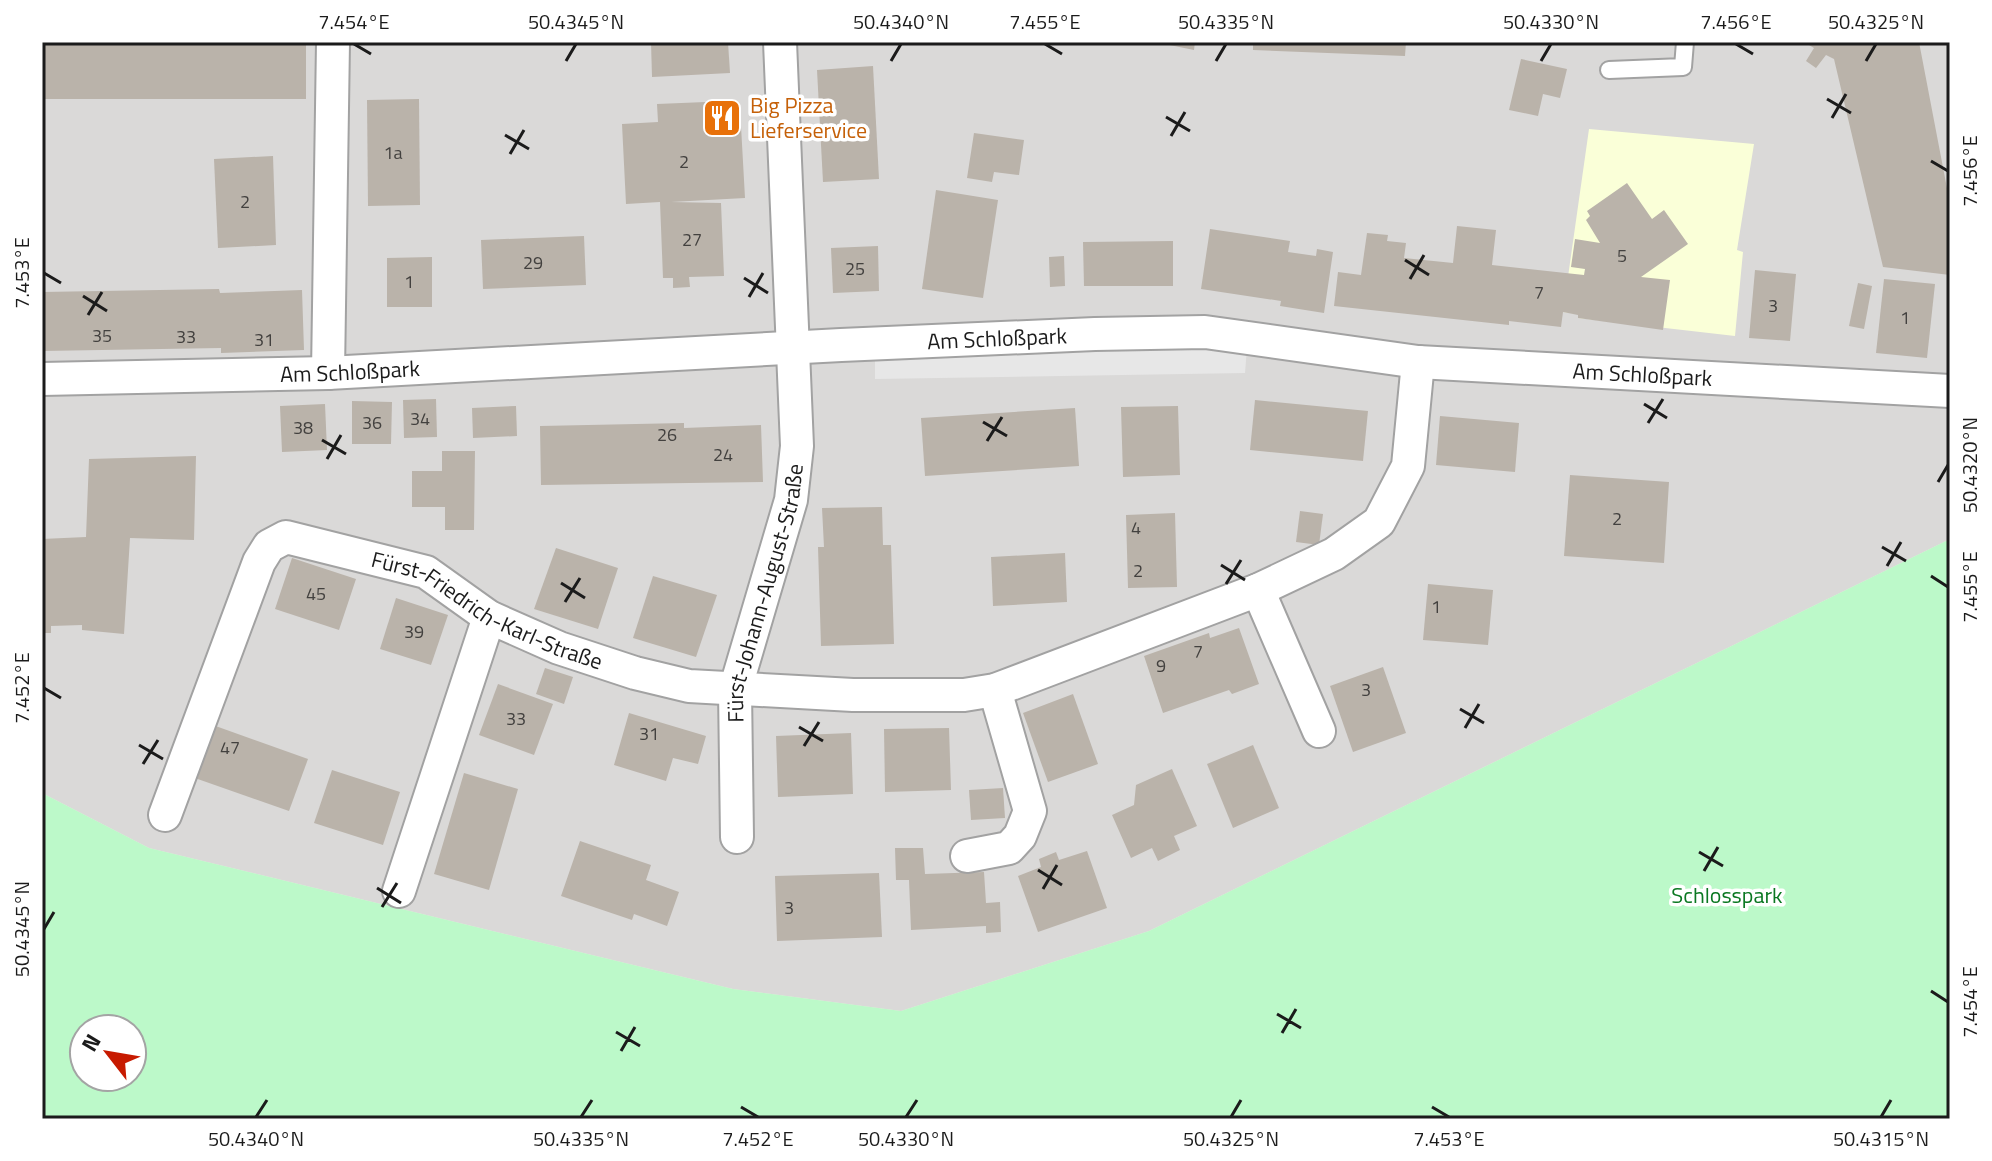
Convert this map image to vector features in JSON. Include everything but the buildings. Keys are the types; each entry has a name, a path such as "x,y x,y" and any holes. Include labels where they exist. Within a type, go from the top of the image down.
{"street":[{"path":"328,373 333,42"},
{"name":"Fürst-Johann-August-Straße","path":"737,837 735,690 791,500 797,446 780,42"},
{"name":"Am Schloßpark","path":"42,379 328,373 841,345 1205,332 1418,362 1950,391"},
{"name":"Fürst-Friedrich-Karl-Straße","path":"165,815 259,562 269,546 286,537 426,572 489,617 559,648 635,673 689,686 853,695 964,695 995,690 1258,590 1334,554 1379,522 1408,466 1418,362"},
{"path":"1258,590 1319,731"},
{"path":"399,891 489,617"},
{"path":"967,856 1009,848 1020,836 1030,811 995,690"}],"lane":[{"path":"1609,70 1683,67 1685,42"}],"shaded area":[{"path":"42,42 1950,42 1950,539 1149,931 901,1011 733,989 149,848 42,793"},
{"path":"1589,129 1754,144 1737,250 1743,252 1735,336 1578,318 1578,314 1563,312"},
{"path":"1247,348 1245,373 875,379 875,352"}],"green space":[{"name":"Schlosspark","path":"1950,539 1950,1119 42,1119 42,793 149,848 733,989 901,1011 1149,931"}],"place":[{"name":"Big Pizza Lieferservice","path":"722,118"}]}
